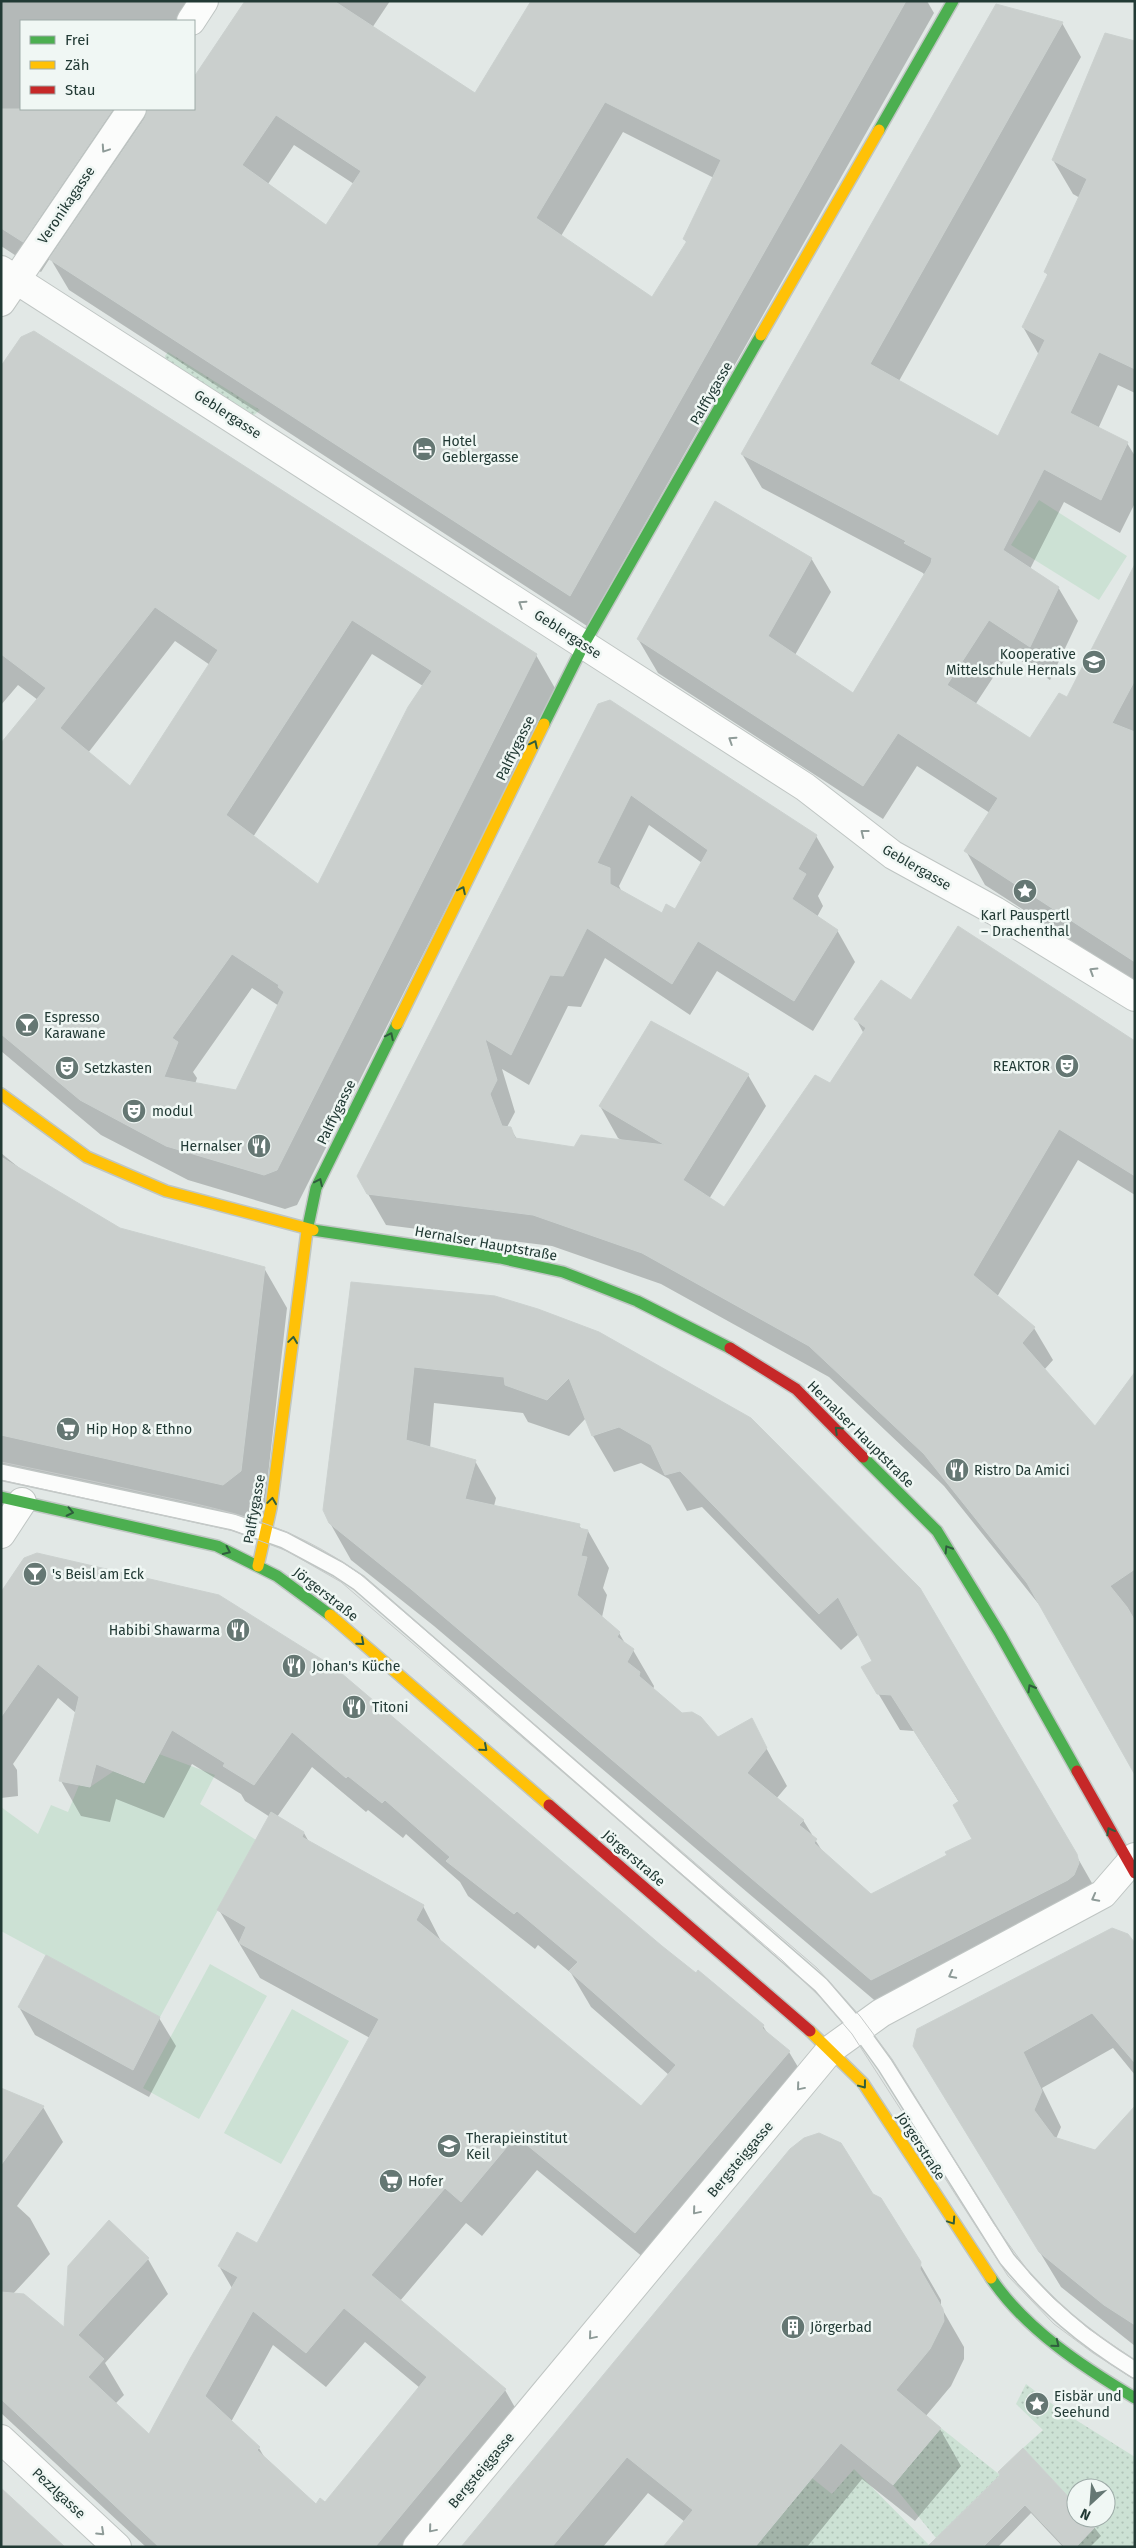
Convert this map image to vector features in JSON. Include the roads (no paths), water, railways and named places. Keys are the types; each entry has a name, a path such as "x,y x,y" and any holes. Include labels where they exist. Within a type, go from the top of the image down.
{"main road":[{"name":"Palffygasse","path":"258,1566 272,1498 307,1229 316,1188 584,644 952,1"},
{"name":"Hernalser Hauptstraße","path":"3,1100 87,1157 166,1191 307,1229 500,1258 563,1272 637,1301 719,1341 796,1389 937,1531 1000,1634 1133,1865"},
{"name":"Jörgerstraße","path":"12,1500 217,1546 294,1586 315,1602 831,2049 862,2083 1004,2297 1033,2325 1070,2355 1108,2383 1135,2398"}],"street":[{"path":"192,20 204,1"},
{"name":"Veronikagasse","path":"1,302 9,275 131,110"},
{"name":"Geblergasse","path":"9,275 805,787 893,855 995,910 1135,996"},
{"path":"1,1534 12,1500"},
{"name":"Bergsteiggasse","path":"417,2547 831,2049 882,2013 1103,1894 1133,1865"},
{"name":"Pezzlgasse","path":"1,2438 116,2547"}],"lane":[{"path":"1,1472 206,1516 266,1533 314,1555 359,1583 792,1959 835,1999 884,2065 1007,2259 1041,2299 1073,2329 1135,2370"}],"tram line":[{"path":"1,1462 205,1506 258,1521 308,1542 360,1574 817,1968 860,2016 892,2059 994,2224 1031,2275 1053,2298 1089,2329 1135,2360"},
{"path":"1,1480 234,1531 287,1551 341,1582 782,1960 822,1999 852,2034 1008,2276 1054,2324 1093,2353 1135,2380"}],"place":[{"name":"Hotel Geblergasse","path":"424,449"},
{"name":"Kooperative Mittelschule Hernals","path":"1094,662"},
{"name":"Karl Pauspertl – Drachenthal","path":"1025,891"},
{"name":"Espresso Karawane","path":"27,1025"},
{"name":"REAKTOR","path":"1067,1066"},
{"name":"Setzkasten","path":"67,1068"},
{"name":"modul","path":"134,1111"},
{"name":"Hernalser","path":"259,1146"},
{"name":"Hip Hop & Ethno","path":"68,1429"},
{"name":"Ristro Da Amici","path":"957,1470"},
{"name":"'s Beisl am Eck","path":"35,1574"},
{"name":"Habibi Shawarma","path":"238,1630"},
{"name":"Johan's Küche","path":"294,1666"},
{"name":"Titoni","path":"354,1707"},
{"name":"Therapieinstitut Keil","path":"449,2146"},
{"name":"Hofer","path":"391,2181"},
{"name":"Jörgerbad","path":"793,2327"},
{"name":"Eisbär und Seehund","path":"1037,2404"}]}
